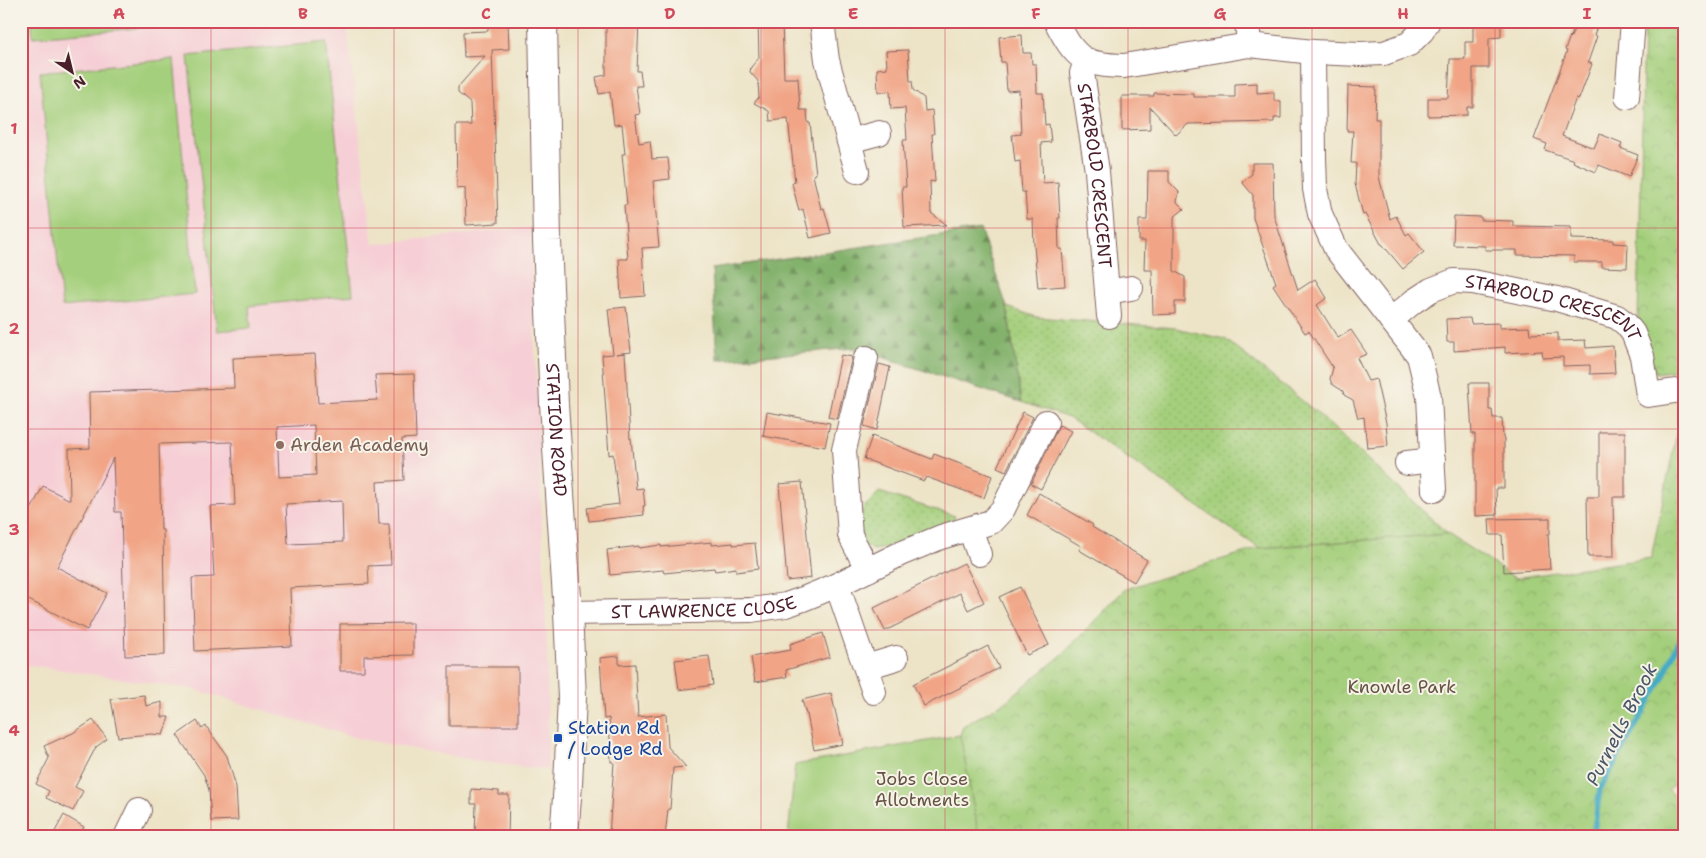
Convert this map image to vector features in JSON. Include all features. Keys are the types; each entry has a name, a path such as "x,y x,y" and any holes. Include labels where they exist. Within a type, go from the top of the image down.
{"main road":[{"name":"STATION ROAD","path":"543,21 547,242 554,404 572,697 564,837"}],"street":[{"path":"822,21 827,60 857,171"},
{"name":"STARBOLD CRESCENT","path":"1056,21 1066,40 1075,52 1086,61 1104,65 1124,66 1249,45 1313,52 1384,53 1409,44 1422,31 1428,21"},
{"path":"1247,21 1249,45"},
{"path":"1626,97 1633,21"},
{"path":"1313,52 1315,189 1320,214 1336,249 1419,356 1429,397 1434,490"},
{"name":"STARBOLD CRESCENT","path":"1086,61 1082,73 1097,171 1109,316"},
{"path":"849,141 879,133"},
{"name":"STARBOLD CRESCENT","path":"1391,320 1431,290 1454,281 1473,282 1557,299 1617,317 1633,333 1642,356 1648,395 1675,391"},
{"name":"STARBOLD CRESCENT","path":"1107,292 1131,288"},
{"path":"866,358 844,450 850,535 868,570"},
{"path":"979,554 980,525 1002,509 1046,422"},
{"path":"1407,463 1433,460"},
{"name":"ST LAWRENCE CLOSE","path":"568,613 761,609 786,604 837,585 941,537 980,525"},
{"path":"837,585 874,692"},
{"path":"866,667 896,658"},
{"path":"126,837 139,810"}],"shaded area":[{"name":"Arden Academy","path":"21,21 346,21 373,244 530,227 547,647 548,770 483,762 360,739 192,689 21,664"}],"green space":[{"path":"31,21 222,21 33,37"},
{"name":"Knowle Park","path":"1644,21 1685,21 1685,776 1668,789 1685,808 1685,837 979,837 960,735 963,726 1005,702 1063,654 1125,589 1259,548 1448,534 1515,578 1651,558 1678,427 1677,370 1656,373 1638,324"},
{"path":"326,42 353,295 249,306 251,328 217,331 188,56"},
{"path":"174,59 195,294 62,307 40,72"},
{"path":"980,229 1007,307 1021,402 854,348 717,360 712,269"},
{"path":"1007,307 1036,317 1175,328 1225,339 1315,411 1448,534 1259,548 1069,418 1021,402"},
{"path":"879,492 955,516 952,523 902,543 875,550 864,546 856,520 866,505"},
{"name":"Jobs Close Allotments","path":"960,735 979,837 788,837 795,765"}],"building":[{"path":"488,21 508,21 509,49 492,50 498,223 466,225 465,188 457,189 456,125 471,125 470,103 458,93 458,87 485,56 464,57 463,32 488,31"},
{"path":"606,21 639,21 637,71 640,71 642,86 636,86 640,114 635,115 639,143 650,141 652,159 668,158 670,179 653,181 659,247 642,248 645,296 621,298 619,259 628,259 624,205 627,205 622,154 625,154 622,124 614,125 610,92 599,94 596,77 606,75"},
{"path":"758,21 782,21 784,78 798,78 800,110 807,110 808,123 810,123 816,174 813,175 821,209 824,208 831,233 810,238 803,209 799,211 792,183 795,182 788,119 770,121 769,111 754,103 759,97 758,81 750,72 751,67 759,58"},
{"path":"1473,21 1501,21 1501,37 1489,38 1489,68 1473,68 1473,107 1467,107 1467,115 1428,116 1428,98 1448,98 1450,59 1465,59 1465,42 1473,42"},
{"path":"1577,21 1599,21 1594,35 1597,36 1588,62 1592,64 1579,99 1576,98 1562,136 1594,148 1600,134 1622,143 1620,148 1638,155 1629,177 1599,165 1596,172 1573,162 1574,160 1545,150 1547,144 1534,139"},
{"path":"1022,35 1023,53 1031,53 1032,64 1036,64 1037,93 1043,93 1045,125 1049,124 1051,142 1041,143 1043,183 1058,182 1059,249 1062,249 1065,286 1038,288 1033,219 1027,219 1025,192 1022,192 1020,161 1015,162 1012,135 1021,134 1019,90 1007,91 1005,62 1001,62 999,37"},
{"path":"908,50 910,81 912,81 913,90 924,98 925,111 932,110 935,182 930,181 931,213 947,225 904,227 902,187 906,187 903,140 907,140 905,108 891,109 890,91 878,92 877,69 887,68 886,51"},
{"path":"1257,83 1257,93 1274,92 1274,101 1281,101 1281,118 1274,118 1274,122 1188,124 1176,135 1150,107 1150,129 1122,130 1122,96 1154,96 1154,93 1194,94 1194,97 1235,97 1235,84"},
{"path":"1348,86 1376,87 1375,119 1379,119 1379,177 1390,219 1396,216 1406,235 1409,233 1424,252 1403,269 1381,244 1365,214 1363,215 1355,184 1356,163 1351,163 1353,131 1347,131"},
{"path":"1252,163 1273,163 1274,216 1298,290 1315,279 1327,298 1317,305 1338,338 1351,330 1367,354 1357,358 1368,381 1376,379 1386,423 1388,446 1367,448 1364,417 1358,418 1353,400 1332,384 1330,379 1333,368 1309,331 1305,333 1273,285 1276,283 1253,218 1253,195 1242,182 1252,174"},
{"path":"1148,171 1169,171 1169,182 1179,192 1177,202 1184,209 1174,217 1174,271 1185,277 1185,302 1175,302 1175,314 1153,315 1152,270 1144,270 1145,241 1139,241 1139,220 1147,220"},
{"path":"1454,216 1481,217 1481,220 1513,221 1513,226 1571,227 1571,239 1613,240 1613,243 1628,244 1627,268 1602,267 1602,262 1574,262 1574,256 1517,255 1517,250 1485,250 1485,246 1453,245"},
{"path":"626,307 631,352 616,354 625,353 630,439 636,489 643,488 644,515 589,521 587,508 619,504 613,454 609,455 602,355 613,354 608,309"},
{"path":"1470,318 1471,324 1500,323 1500,328 1529,327 1530,334 1558,333 1558,341 1585,340 1586,348 1613,346 1615,373 1590,374 1590,365 1563,366 1563,357 1543,358 1542,351 1505,353 1505,347 1454,351 1454,342 1447,342 1446,319"},
{"path":"315,354 318,403 377,400 375,375 414,374 416,438 402,439 404,480 377,482 379,524 389,524 391,565 368,566 369,584 290,588 292,646 195,651 192,578 214,577 210,506 235,505 232,442 159,444 161,530 163,530 165,655 125,656 121,512 115,512 113,458 57,567 107,593 87,630 21,596 21,529 43,486 70,500 69,449 90,448 89,392 234,388 233,358","holes":["314,425 316,475 279,477 277,427","342,501 343,542 288,544 286,504"]},
{"path":"841,355 852,357 837,419 828,417"},
{"path":"879,364 890,367 877,430 864,426"},
{"path":"1469,383 1489,383 1489,410 1492,410 1493,418 1502,418 1504,488 1496,488 1497,515 1475,516 1475,434 1472,434"},
{"path":"767,412 830,423 825,447 763,436"},
{"path":"1023,412 1033,417 1006,471 997,467"},
{"path":"1059,425 1071,431 1041,489 1031,484"},
{"path":"1599,432 1625,432 1625,497 1613,497 1614,557 1588,557 1587,497 1599,497"},
{"path":"872,436 932,459 934,454 992,476 984,498 926,477 924,481 864,459"},
{"path":"802,482 811,578 787,581 779,484"},
{"path":"1039,493 1147,560 1134,582 1079,550 1081,546 1027,515"},
{"path":"1550,518 1550,534 1548,534 1550,569 1504,572 1502,535 1490,535 1489,519"},
{"path":"712,542 712,545 755,543 758,569 736,572 736,568 715,571 714,568 664,573 663,570 610,575 607,550 639,546 639,548 661,545 661,547"},
{"path":"964,563 984,602 968,610 960,593 885,631 874,608"},
{"path":"1020,587 1049,645 1027,655 999,597"},
{"path":"413,623 413,655 364,656 364,671 340,671 340,624"},
{"path":"823,633 830,657 786,670 787,677 755,682 751,657 791,650 790,644"},
{"path":"988,646 999,668 924,706 913,684"},
{"path":"619,656 619,665 635,664 638,717 666,714 668,747 686,767 673,768 670,809 668,809 665,837 609,837 614,762 611,762 609,718 604,719 600,658"},
{"path":"709,656 713,685 679,690 675,660"},
{"path":"449,667 518,667 518,726 449,726"},
{"path":"831,693 843,744 814,750 807,714 802,700"},
{"path":"144,695 146,706 162,702 162,717 169,717 163,735 151,734 118,737 111,699"},
{"path":"93,720 107,739 96,747 75,787 83,791 73,811 46,798 49,791 36,784 49,758 44,746 73,733"},
{"path":"197,721 202,729 206,726 227,756 236,787 238,820 211,821 209,790 204,775 177,735"},
{"path":"471,789 499,791 499,795 509,795 508,837 475,837 476,804 471,804"},
{"path":"64,815 84,827 78,837 52,837"}],"waterway":[{"name":"Purnells Brook","path":"1593,837 1600,789 1662,679 1685,628"}],"place":[{"name":"Arden Academy","path":"280,445"},
{"name":"Station Rd / Lodge Rd","path":"558,738"}]}
